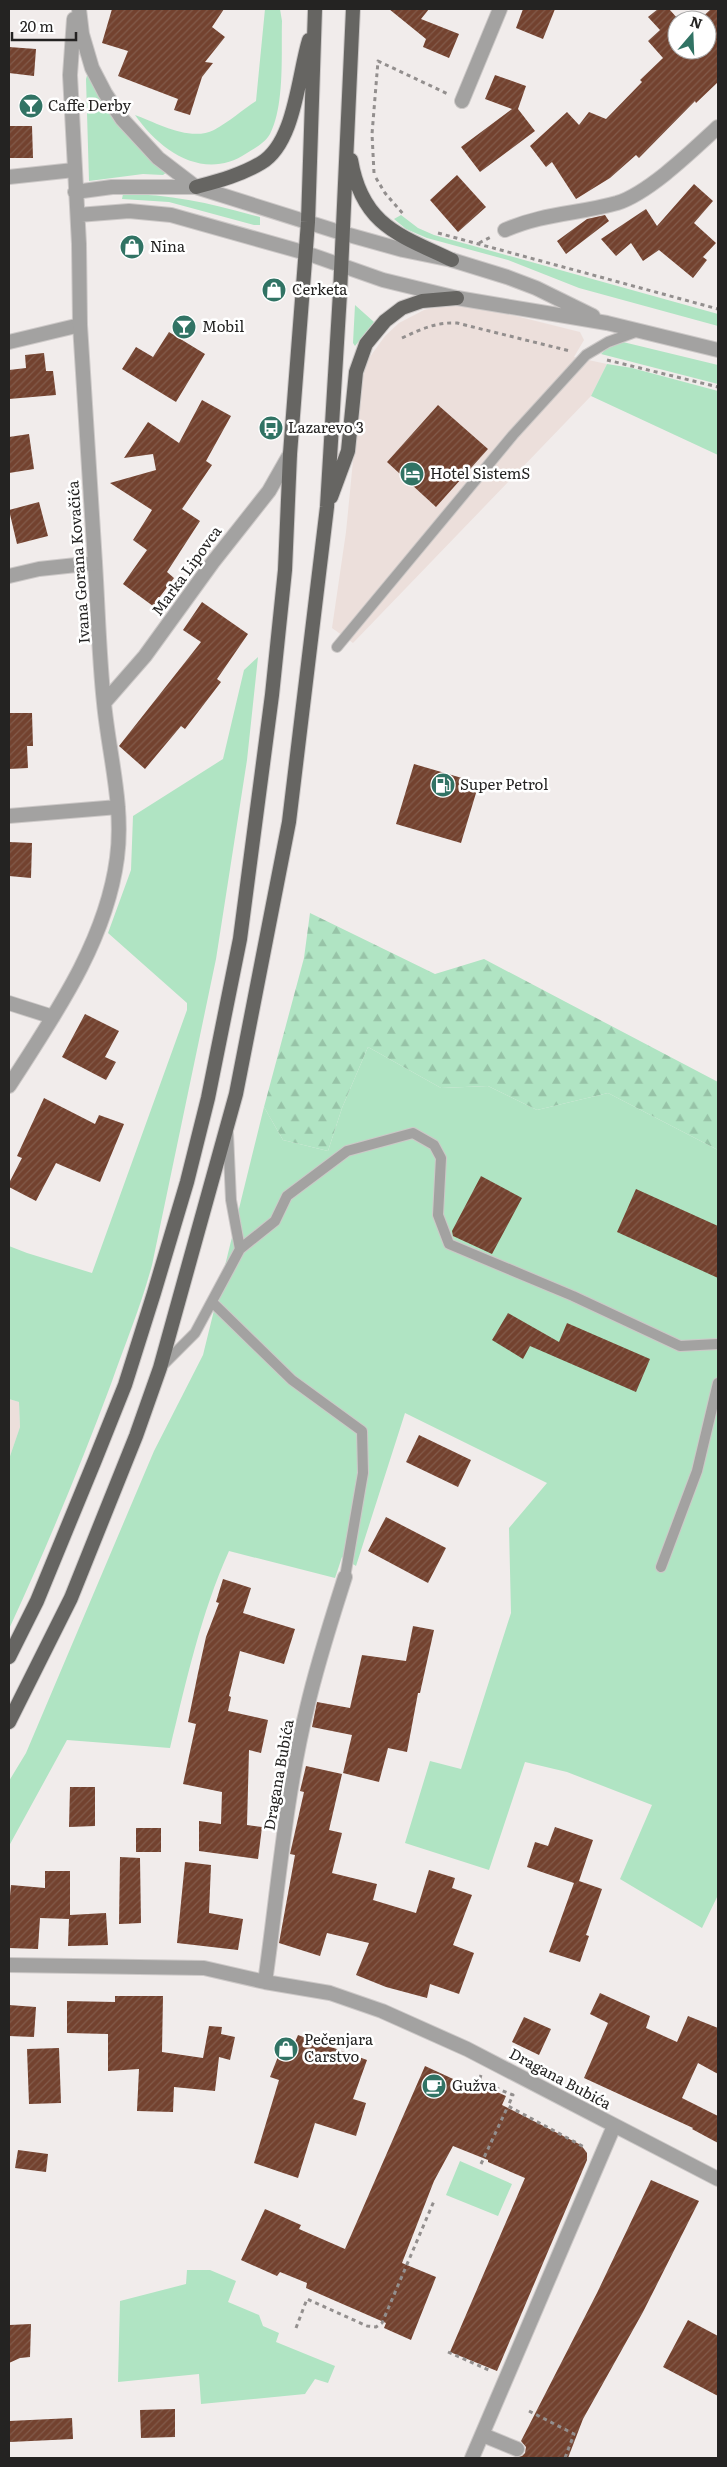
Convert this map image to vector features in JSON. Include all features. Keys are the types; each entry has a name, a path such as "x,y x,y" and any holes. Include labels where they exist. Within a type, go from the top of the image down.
{"main road":[{"path":"9,1722 93,1547 160,1368 236,1094 289,822 327,507 348,139 353,9"},
{"path":"196,187 243,172 262,163 274,152 291,121 301,66 315,14"},
{"path":"9,1657 37,1601 124,1385 187,1182 212,1081 240,938 272,696 285,570 290,454 308,222 315,14"},
{"path":"348,139 354,174 363,198 376,218 390,230 452,260"},
{"path":"327,507 346,459 356,372 366,344 384,321 402,308 422,300 457,298"}],"street":[{"name":"Ivana Gorana Kovačića","path":"9,1086 76,977 104,911 117,859 120,834 104,704 80,325 78,215 75,192 70,74 75,9"},
{"path":"79,9 82,34 92,68 122,119 147,146 196,187"},
{"path":"462,100 500,9"},
{"path":"504,230 546,216 618,202 644,189 718,127"},
{"path":"9,177 74,170"},
{"path":"75,192 112,187 196,187 342,233 403,250 452,260 536,288 607,323"},
{"path":"78,215 116,211 145,211 171,215 306,253 383,280 457,298 607,323 718,350"},
{"path":"9,342 80,325"},
{"name":"Marka Lipovca","path":"104,704 145,656 213,562 269,491 290,454"},
{"path":"9,576 39,569 95,563"},
{"path":"9,816 118,807"},
{"path":"9,1003 53,1017"},
{"name":"Dragana Bubića","path":"265,1982 287,1814 305,1718 318,1665 345,1577"},
{"name":"Dragana Bubića","path":"9,1965 204,1968 265,1982 330,1993 382,2011 467,2050 718,2179"},
{"name":"Dragana Bubića","path":"472,2458 484,2435 614,2126"},
{"path":"484,2435 517,2449"}],"lane":[{"path":"337,647 513,436 586,355 608,342 639,331"},
{"path":"227,1125 231,1200 240,1249"},
{"path":"160,1368 196,1333 240,1249 275,1221 287,1196 347,1151 413,1132 434,1145 441,1158 438,1215 449,1244 573,1296 680,1346 718,1344"},
{"path":"212,1302 292,1380 362,1431 363,1473 345,1577"},
{"path":"661,1567 697,1471 718,1382"}],"path":[{"path":"378,61 462,100"},
{"path":"402,338 424,327 442,322 457,323 718,387"},
{"path":"482,2164 513,2095 479,2081 484,2068"},
{"path":"508,2106 582,2144 589,2154"},
{"path":"296,2328 307,2299 367,2326 376,2327 382,2323 434,2201"},
{"path":"448,2352 497,2373"},
{"path":"529,2411 574,2434 565,2458"}],"shaded area":[{"path":"450,304 504,313 580,332 584,340 574,357 607,364 591,396 353,643 332,628 346,532 361,380 367,361 385,336 399,323 424,310"},
{"path":"9,1399 19,1402 20,1427 9,1459"}],"green space":[{"path":"265,9 280,9 282,21 280,94 275,122 268,137 260,145 247,153 231,161 215,164 199,163 184,158 170,150 145,128 135,115 184,133 205,133 220,127 256,101"},
{"path":"88,72 102,102 120,128 167,172 163,175 143,174 89,181 86,79"},
{"path":"123,194 173,197 220,207 260,217 260,225 169,202 122,199"},
{"path":"401,215 418,228 434,235 718,314 718,326 579,288 508,260 427,238 406,229 394,219"},
{"path":"355,305 374,322 355,346 353,343"},
{"path":"623,342 718,365 718,384 601,354 606,349"},
{"path":"607,364 632,368 718,391 718,455 591,396"},
{"path":"258,657 247,760 216,959 152,1265 133,1325 87,1446 9,1629 9,1459 20,1427 19,1402 9,1399 9,1246 92,1273 187,1010 187,1003 108,933 131,870 133,816 223,759 244,670"},
{"path":"310,913 435,974 484,959 718,1082 718,1150 608,1093 537,1110 488,1086 441,1088 368,1047 342,1108 328,1151 283,1140 264,1107 304,958"},
{"path":"368,1047 441,1088 488,1086 537,1110 608,1093 718,1150 718,1895 702,1928 620,1879 652,1805 567,1772 525,1762 489,1870 405,1843 430,1761 461,1769 511,1613 509,1528 547,1483 405,1413 356,1566 342,1557 335,1578 229,1551 202,1623 170,1748 67,1740 9,1846 9,1781 26,1753 154,1451 203,1355 264,1107 283,1140 328,1151 342,1108"},
{"path":"460,2161 512,2184 498,2216 446,2195"},
{"path":"187,2270 210,2270 236,2281 228,2302 259,2315 263,2326 279,2333 276,2342 335,2366 328,2383 315,2379 305,2394 201,2404 199,2374 118,2382 120,2301 186,2284"}],"building":[{"path":"112,9 224,9 212,27 225,37 205,62 213,63 202,77 190,115 174,110 178,99 118,76 128,51 102,43"},
{"path":"389,9 429,9 421,19 459,34 449,58 423,47 426,39"},
{"path":"523,9 555,9 543,39 516,28"},
{"path":"658,9 670,10 667,10 667,60 717,60 717,10 710,10 718,9 718,82 696,103 695,101 639,158 636,155 610,178 576,199 552,162 546,167 530,146 567,112 579,125 589,112 606,119 642,82 640,80 663,58 648,41 660,30 648,17"},
{"path":"9,47 36,49 34,76 9,73"},
{"path":"495,75 526,86 518,109 535,131 480,172 461,147 512,109 485,99"},
{"path":"9,126 32,126 33,158 9,158"},
{"path":"457,175 486,207 458,232 430,200"},
{"path":"694,184 713,201 694,223 716,243 703,257 707,260 693,278 659,250 643,261 631,243 616,256 601,239 646,209 657,226"},
{"path":"605,215 609,221 566,254 557,241 587,219"},
{"path":"169,332 205,354 176,402 122,369 136,347 153,357"},
{"path":"44,353 46,371 53,371 56,395 9,399 9,370 26,368 25,355"},
{"path":"202,400 231,416 206,461 212,465 182,509 200,521 167,572 174,578 153,606 123,584 147,550 133,540 152,510 110,483 156,470 153,454 124,458 148,422 179,443"},
{"path":"438,405 488,449 436,507 387,462"},
{"path":"29,434 34,469 9,473 9,437"},
{"path":"39,502 48,536 17,544 9,510"},
{"path":"202,602 248,634 217,679 221,682 185,729 181,726 145,769 119,746 201,642 183,630"},
{"path":"9,713 32,713 33,746 27,746 28,768 9,769"},
{"path":"414,764 479,783 461,843 396,824"},
{"path":"9,842 32,843 31,878 9,876"},
{"path":"85,1014 119,1031 105,1057 116,1062 106,1080 62,1057"},
{"path":"44,1098 95,1124 99,1115 124,1124 100,1182 56,1163 36,1201 9,1187 9,1183 22,1158 17,1156"},
{"path":"481,1176 522,1198 492,1254 453,1236 452,1231"},
{"path":"636,1189 718,1226 718,1278 617,1232"},
{"path":"508,1313 559,1342 567,1323 650,1359 636,1392 530,1346 523,1359 492,1340"},
{"path":"419,1435 471,1460 458,1487 406,1462"},
{"path":"386,1517 446,1548 428,1583 368,1551"},
{"path":"223,1579 251,1588 243,1613 295,1629 284,1664 240,1651 229,1696 231,1697 228,1711 268,1720 261,1753 249,1750 247,1825 262,1827 258,1859 199,1851 199,1821 221,1824 222,1792 183,1784 196,1724 188,1722 206,1637 219,1603 216,1602"},
{"path":"413,1626 434,1630 420,1693 418,1693 407,1752 388,1748 379,1782 343,1773 352,1735 312,1727 317,1702 350,1708 362,1655 406,1661"},
{"path":"306,1766 342,1774 329,1830 342,1833 332,1873 377,1884 373,1900 416,1913 429,1870 455,1878 452,1888 472,1895 453,1945 474,1953 459,1994 430,1984 427,1998 386,1987 356,1975 369,1943 327,1933 320,1956 279,1943 295,1855 290,1854 304,1792 300,1791"},
{"path":"70,1787 95,1787 95,1826 69,1827"},
{"path":"555,1827 593,1840 579,1881 602,1889 586,1935 589,1936 580,1962 549,1952 574,1883 527,1867 535,1842 548,1846"},
{"path":"136,1828 161,1828 161,1852 136,1852"},
{"path":"120,1857 140,1858 141,1923 119,1924"},
{"path":"185,1862 211,1865 209,1913 243,1919 238,1950 177,1943"},
{"path":"45,1871 70,1871 70,1915 106,1913 108,1945 68,1946 69,1919 40,1918 38,1949 9,1948 11,1885 45,1888"},
{"path":"600,1993 650,2016 646,2028 677,2042 688,2016 718,2028 718,2074 698,2063 682,2098 718,2116 718,2143 693,2128 584,2078 608,2023 590,2014"},
{"path":"115,1996 163,1996 162,2052 203,2058 209,2026 222,2027 221,2034 235,2037 230,2060 219,2057 215,2091 174,2087 173,2112 137,2111 139,2069 108,2071 108,2034 67,2033 67,2001 115,2002"},
{"path":"9,2005 36,2007 34,2037 9,2036"},
{"path":"524,2017 551,2029 539,2055 512,2042"},
{"path":"298,2035 367,2060 353,2099 366,2103 356,2136 315,2123 298,2178 254,2163 279,2080 270,2077 285,2039 295,2042"},
{"path":"59,2048 61,2103 29,2104 27,2049"},
{"path":"425,2066 477,2090 479,2084 506,2096 502,2105 581,2145 587,2153 587,2160 497,2371 450,2352 525,2178 488,2162 488,2160 453,2146 434,2181 402,2263 436,2277 411,2340 384,2328 386,2323 306,2288 307,2283 280,2272 277,2276 241,2260 265,2209 301,2225 299,2229 345,2249"},
{"path":"18,2150 48,2154 46,2172 15,2168"},
{"path":"651,2180 699,2201 643,2312 583,2419 568,2458 512,2458 522,2456 525,2453 526,2447 521,2441 597,2293"},
{"path":"688,2320 718,2336 718,2396 663,2367"},
{"path":"31,2324 30,2357 20,2358 9,2363 9,2325"},
{"path":"175,2409 175,2437 141,2438 140,2410"},
{"path":"72,2418 73,2439 10,2442 9,2421"}],"place":[{"name":"Caffe Derby","path":"31,106"},
{"name":"Nina","path":"132,247"},
{"name":"Cerketa","path":"274,290"},
{"name":"Mobil","path":"184,327"},
{"name":"Lazarevo 3","path":"271,428"},
{"name":"Hotel SistemS","path":"412,474"},
{"name":"Super Petrol","path":"443,785"},
{"name":"Pečenjara Carstvo","path":"286,2049"},
{"name":"Gužva","path":"434,2086"}]}
